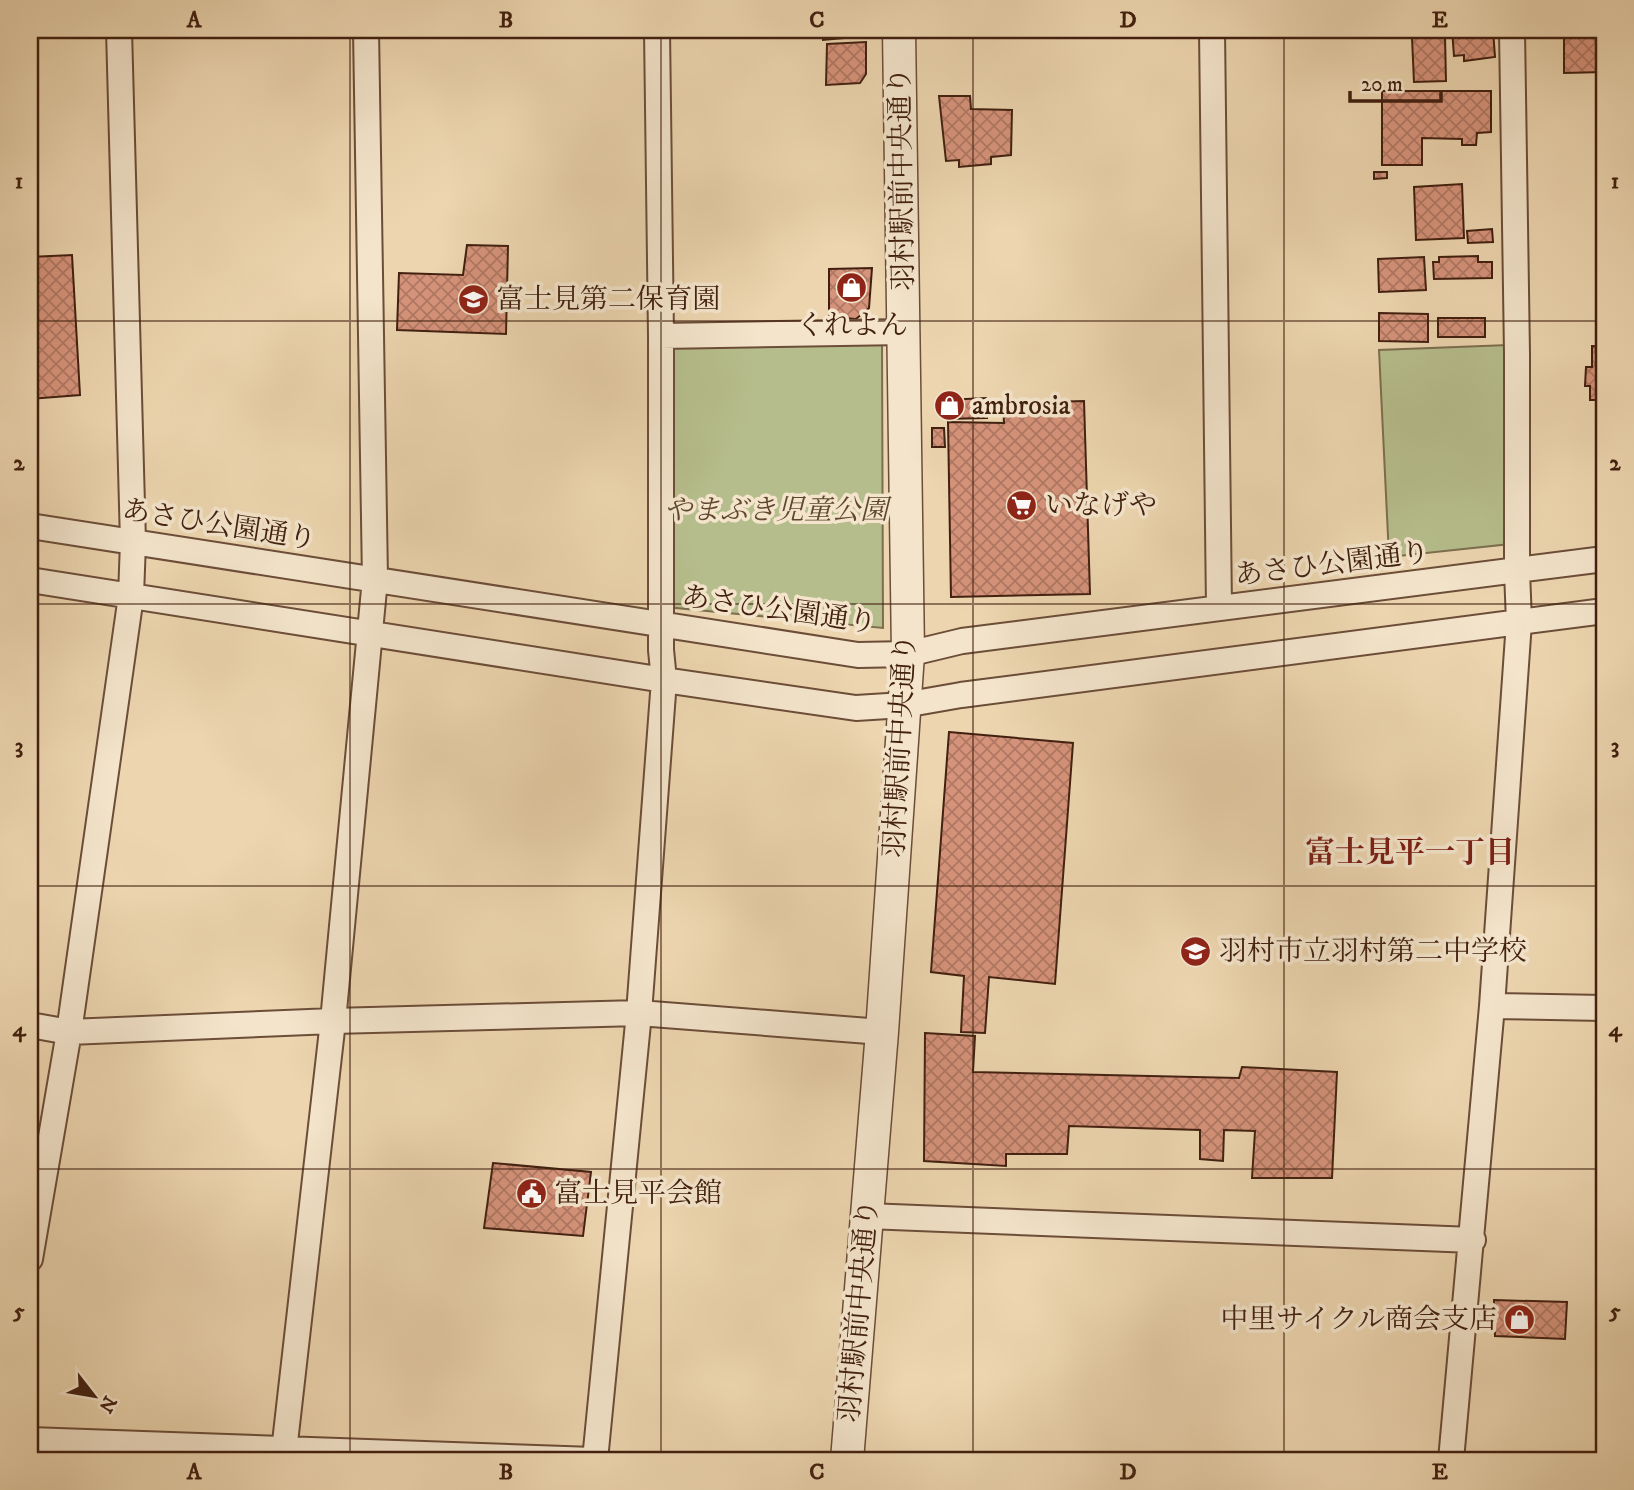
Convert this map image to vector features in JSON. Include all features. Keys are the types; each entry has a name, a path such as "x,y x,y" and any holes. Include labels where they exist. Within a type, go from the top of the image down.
{"street":[{"path":"30,1259 69,1032 131,596 132,542 119,30"},
{"path":"284,1454 333,1021 375,579 366,30"},
{"path":"30,1440 284,1454 594,1460 639,1013 664,680 661,624 657,30"},
{"name":"羽村駅前中央通り","path":"847,1460 882,1031 908,654 899,30"},
{"path":"1212,30 1219,608"},
{"path":"1451,1460 1473,1240 1492,1006 1519,622 1512,30"},
{"path":"661,336 905,332"},
{"name":"あさひ公園通り","path":"30,526 858,654 908,654 962,641 1604,559"},
{"path":"30,580 856,708 904,705 961,695 1604,611"},
{"path":"1492,1006 1604,1008"},
{"path":"30,1025 69,1032 333,1021 639,1013 882,1031"},
{"path":"867,1216 1473,1240"}],"green space":[{"name":"やまぶき児童公園","path":"882,340 883,628 666,607 674,342"},
{"path":"1508,345 1510,544 1389,557 1379,350"}],"building":[{"path":"823,30 866,30 866,36 823,40"},
{"path":"1452,30 1493,30 1495,57 1464,61 1464,55 1454,56"},
{"path":"1445,36 1446,81 1414,82 1412,38"},
{"path":"1564,38 1604,38 1604,72 1564,73"},
{"path":"866,42 866,74 860,83 826,85 827,44"},
{"path":"1382,91 1491,91 1491,132 1477,133 1476,145 1462,145 1462,139 1422,138 1422,165 1382,165"},
{"path":"939,96 970,96 971,109 1012,110 1011,155 991,157 991,164 959,167 959,160 946,161"},
{"path":"1374,172 1387,172 1387,178 1374,179"},
{"path":"1462,184 1464,238 1416,240 1414,187"},
{"path":"1492,229 1493,242 1468,243 1467,231"},
{"path":"467,245 508,246 506,334 397,330 399,273 463,275"},
{"path":"72,255 80,395 30,399 30,257"},
{"path":"1478,256 1478,262 1492,262 1492,278 1434,279 1433,262 1439,262 1439,257"},
{"path":"1424,257 1426,290 1379,292 1378,259"},
{"path":"872,268 869,308 856,319 829,317 829,269"},
{"path":"1379,313 1428,314 1428,342 1379,341"},
{"path":"1438,318 1485,318 1485,337 1438,337"},
{"path":"1592,346 1604,347 1604,400 1590,400 1590,386 1585,386 1586,367 1592,367"},
{"path":"986,398 987,418 945,419 945,400"},
{"path":"1084,401 1090,594 951,597 948,422 1004,423 1003,403"},
{"path":"932,428 944,428 945,447 932,447"},
{"path":"949,732 1073,743 1055,984 989,977 985,1033 961,1032 964,976 931,972"},
{"path":"925,1033 975,1036 973,1072 1239,1078 1242,1067 1337,1072 1332,1178 1252,1178 1255,1131 1224,1130 1223,1161 1200,1159 1200,1130 1069,1126 1067,1154 1006,1154 1006,1166 924,1161"},
{"path":"493,1163 591,1172 583,1236 484,1228"},
{"path":"1494,1300 1567,1302 1565,1339 1495,1336"}],"place":[{"name":"くれよん","path":"852,288"},
{"name":"富士見第二保育園","path":"473,299"},
{"name":"ambrosia","path":"949,405"},
{"name":"いなげや","path":"1022,505"},
{"name":"羽村市立羽村第二中学校","path":"1196,951"},
{"name":"富士見平会館","path":"531,1193"},
{"name":"中里サイクル商会支店","path":"1520,1319"}],"district":[{"name":"富士見平一丁目","path":"1410,853"}]}
